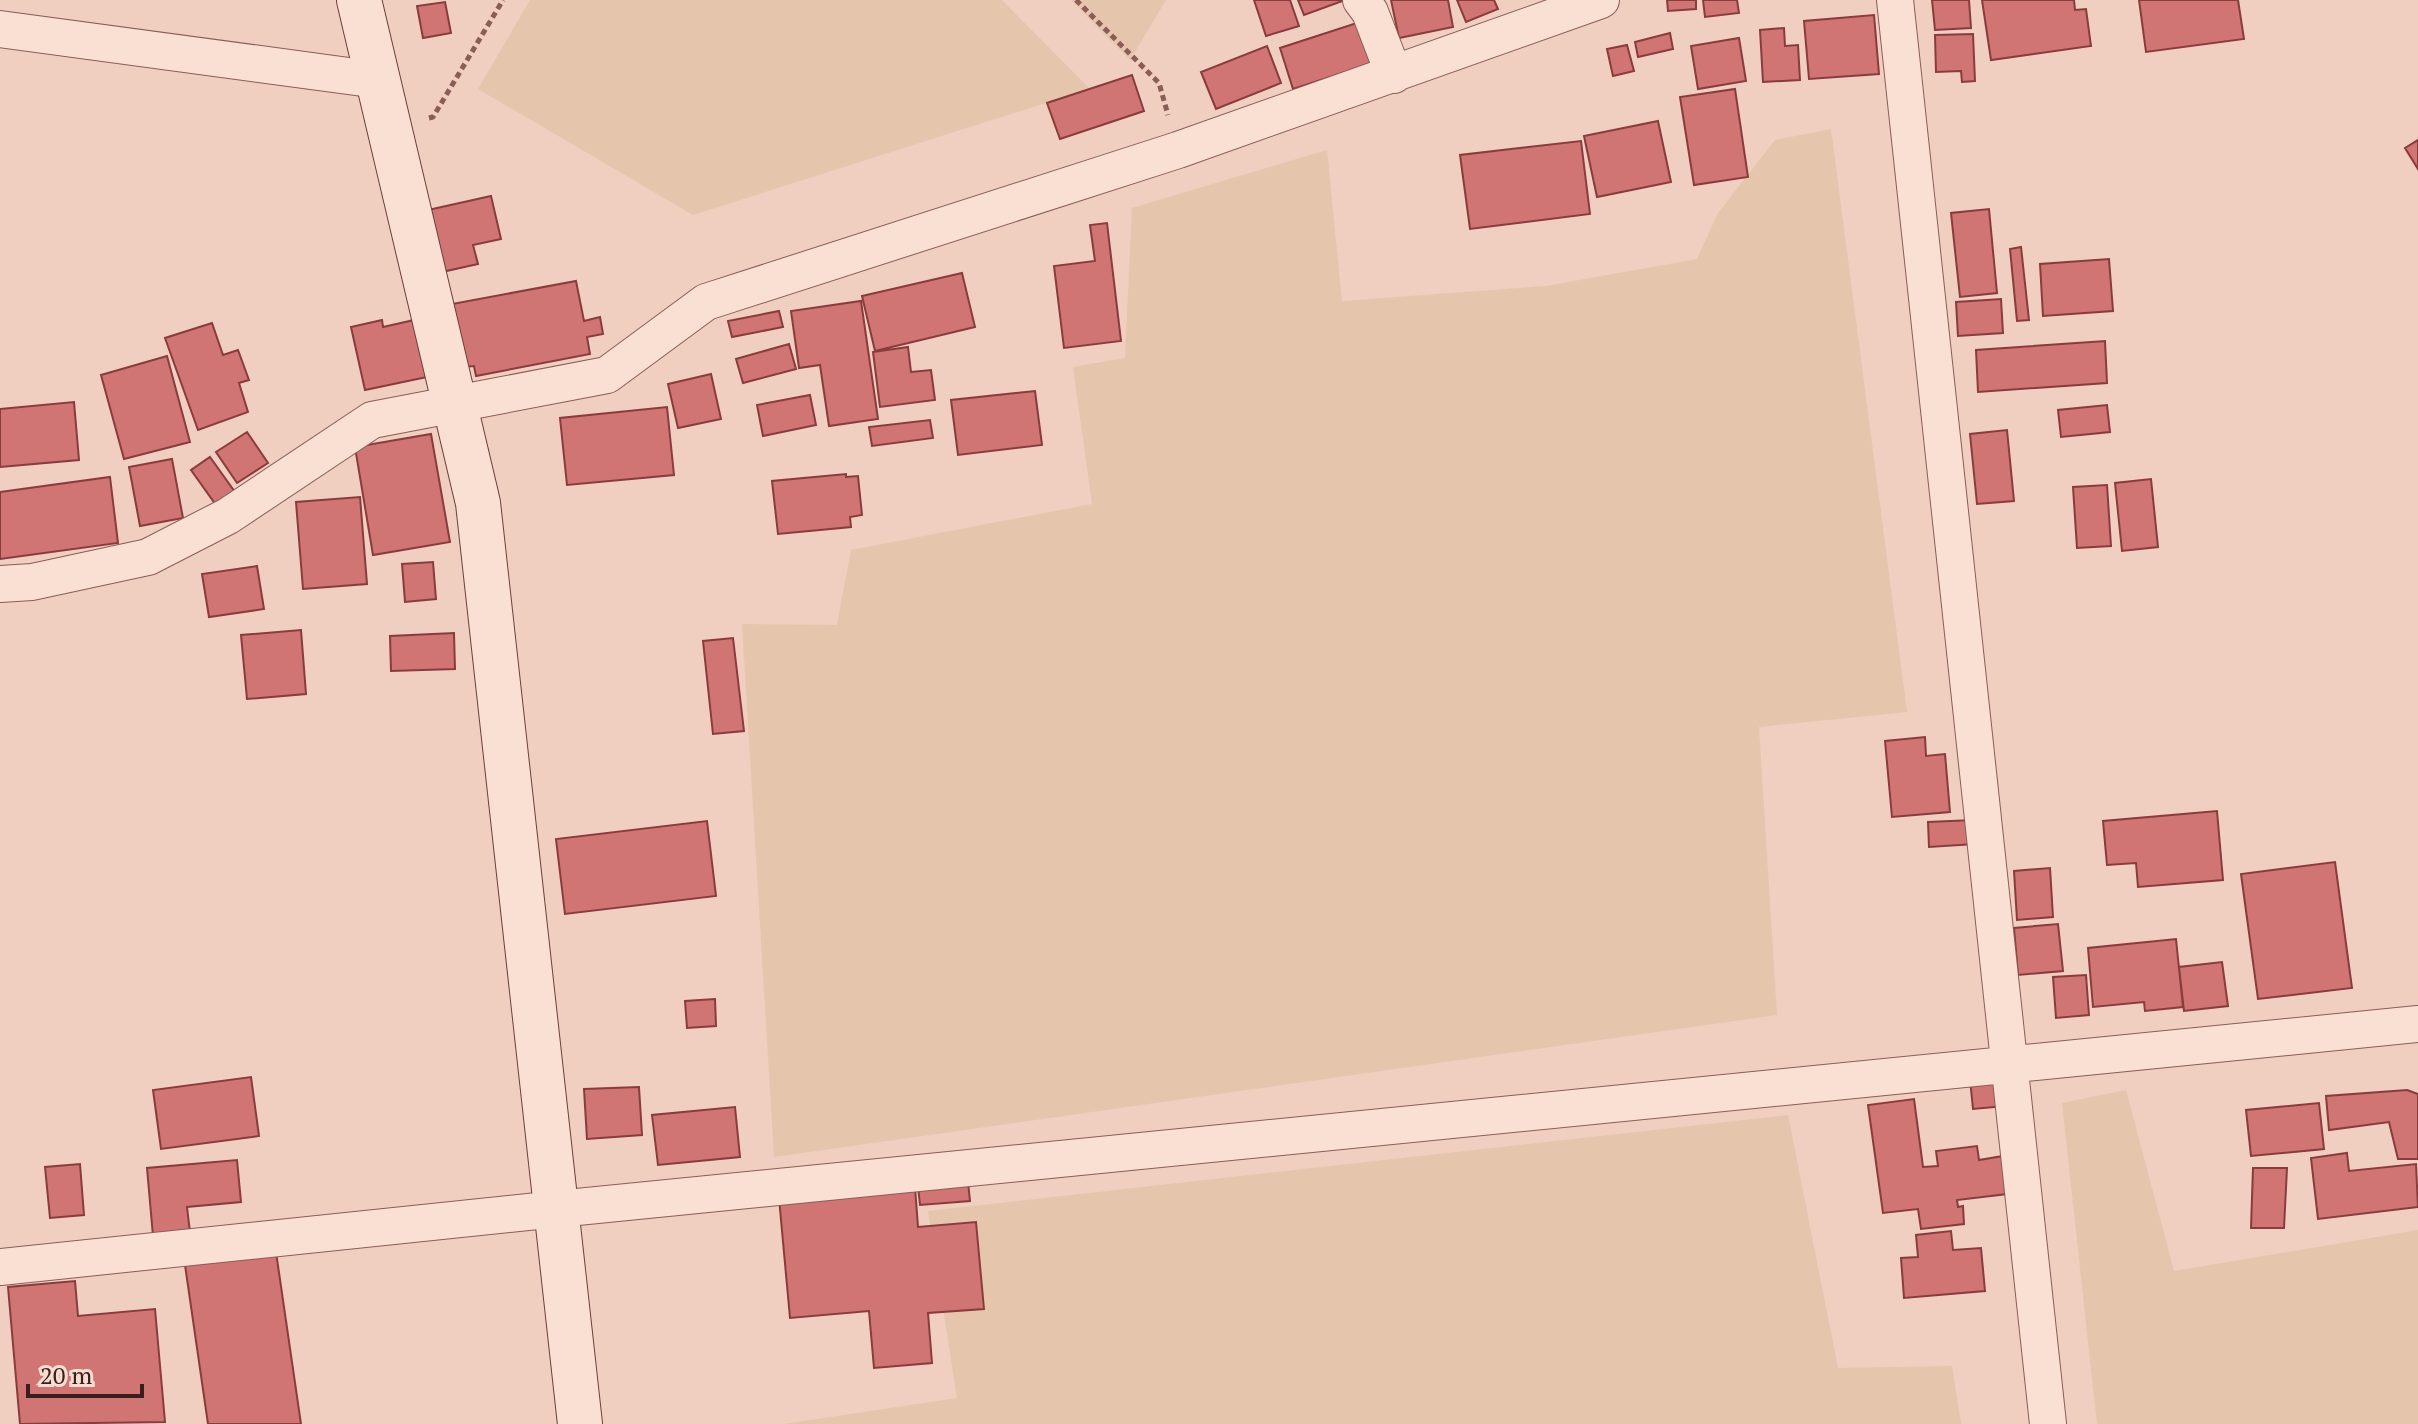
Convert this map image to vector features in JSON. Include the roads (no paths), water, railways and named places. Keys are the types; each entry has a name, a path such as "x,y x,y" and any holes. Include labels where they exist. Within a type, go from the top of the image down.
{"main road":[{"path":"359,0 478,503 580,1424"}],"street":[{"path":"1361,0 1370,12 1394,75"},
{"path":"0,584 32,582 148,557 228,516 372,420 607,375 706,302 1178,150 1601,0"},
{"path":"1895,0 2048,1424"},
{"path":"0,29 378,80"},
{"path":"0,1267 2418,1024"}]}
